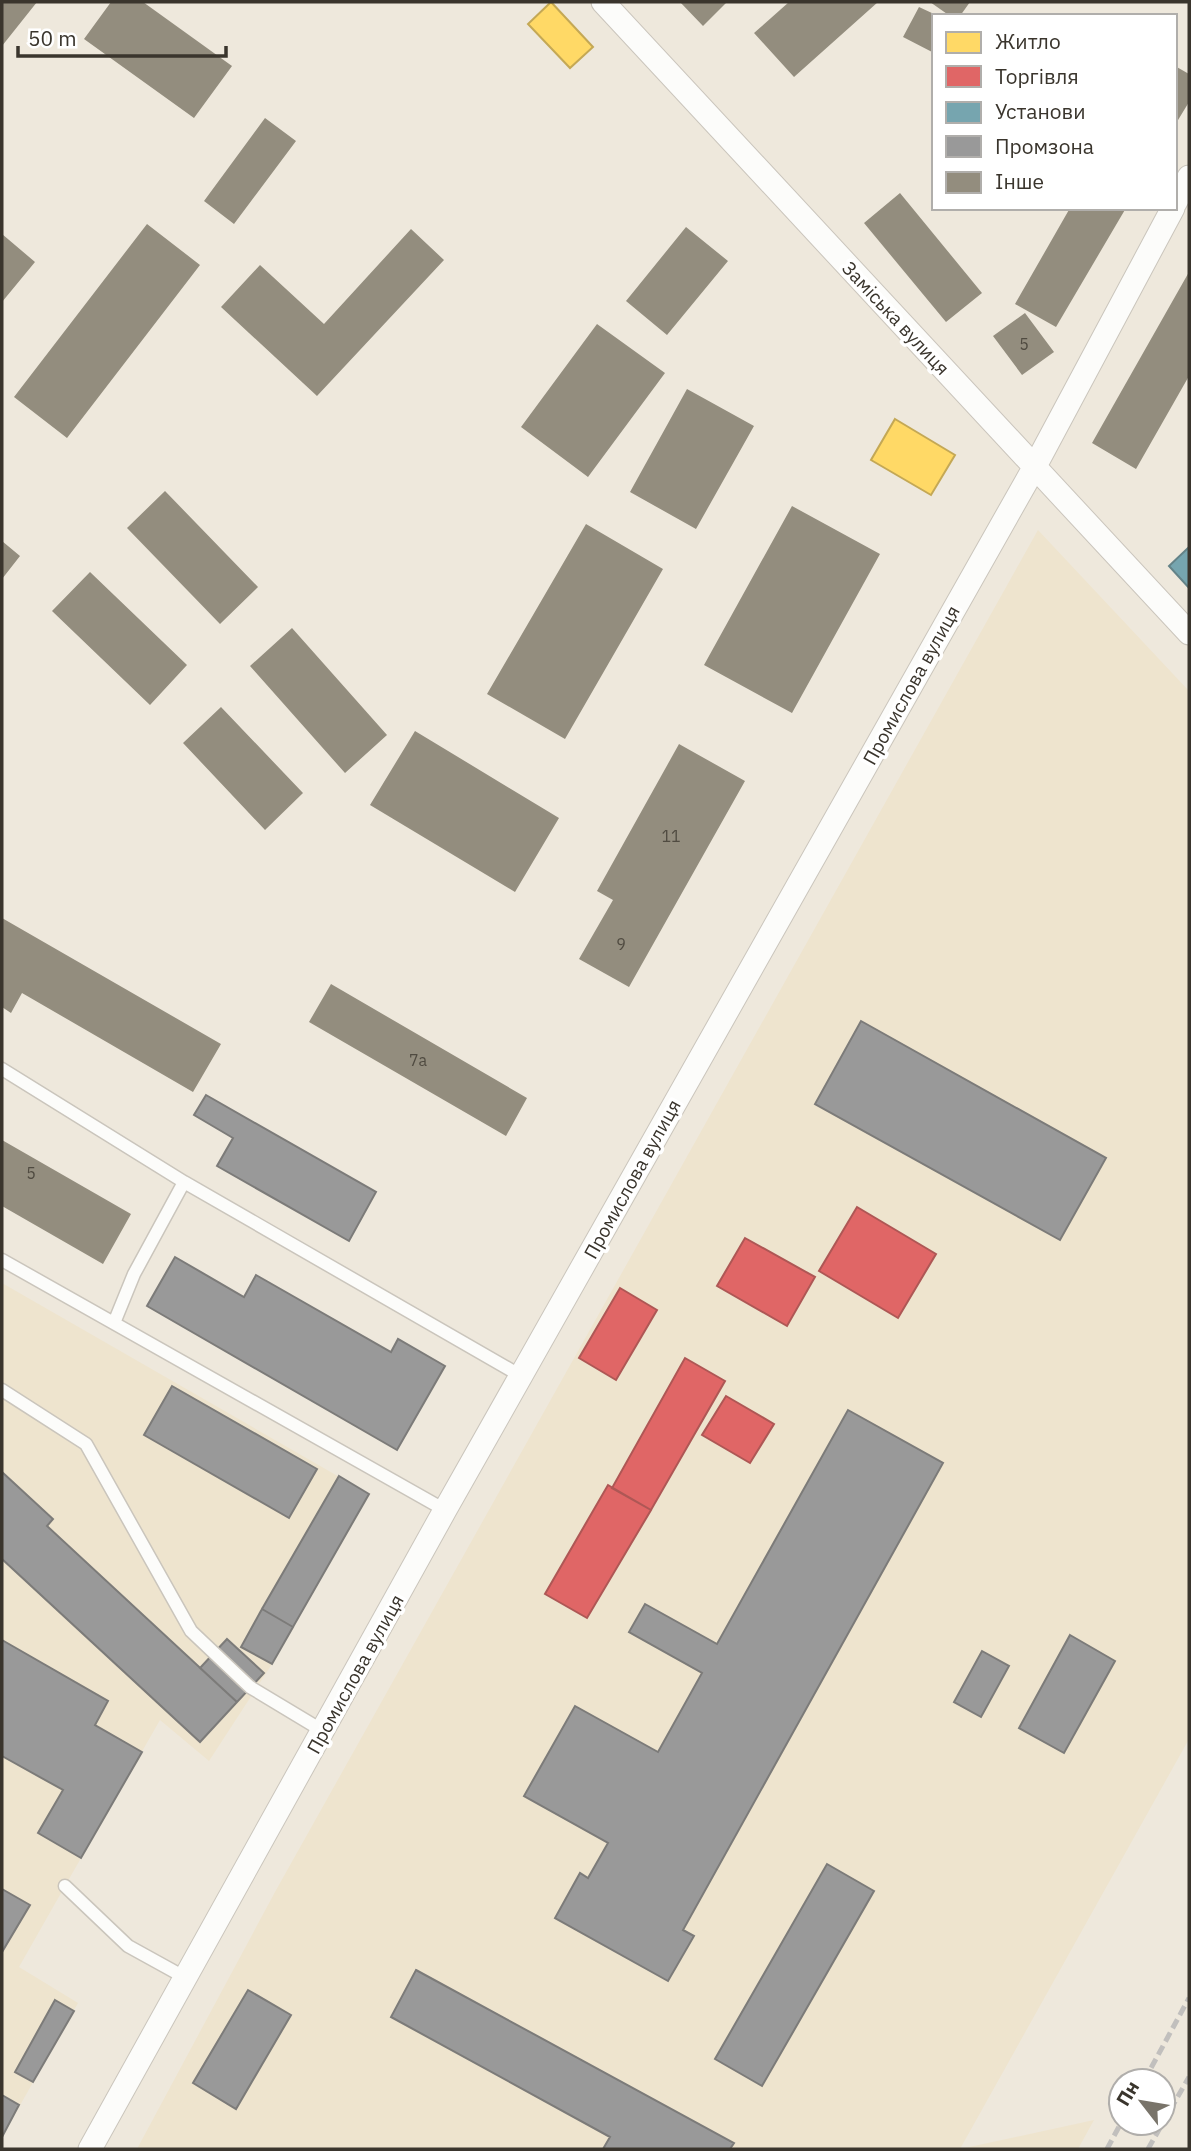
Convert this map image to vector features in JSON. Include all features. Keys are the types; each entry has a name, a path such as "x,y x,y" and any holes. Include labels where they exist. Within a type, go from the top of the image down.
{"street":[{"name":"Заміська вулиця","path":"603,2 1189,633"},
{"path":"1177,199 1189,177"},
{"name":"Промислова вулиця","path":"90,2149 445,1510 1034,468 1172,210"}],"lane":[{"path":"2,1069 184,1182 521,1376"},
{"path":"114,1323 134,1274 184,1182"},
{"path":"2,1260 445,1510"},
{"path":"2,1390 86,1444 191,1631 250,1687 323,1731"},
{"path":"65,1886 128,1946 186,1978"}],"shaded area":[{"path":"1038,530 1189,691 1189,1739 960,2149 137,2149 275,1892"},
{"path":"2,1283 369,1494 272,1664 209,1761 160,1720 65,1886 19,1967 78,2003 2,2137"},
{"path":"1094,2120 1078,2149 960,2149"}],"building: Житло":[{"path":"551,2 593,47 570,68 528,24"},
{"path":"895,419 955,455 931,495 871,460"}],"building: Торгівля":[{"path":"857,1207 936,1254 898,1318 819,1271"},
{"path":"745,1238 815,1277 787,1326 717,1286"},
{"path":"620,1288 657,1310 616,1380 579,1358"},
{"path":"685,1358 725,1381 651,1510 612,1488"},
{"path":"726,1396 774,1424 750,1463 702,1435"},
{"path":"608,1485 651,1510 587,1618 545,1594"}],"building: Установи":[{"path":"1189,547 1189,588 1169,566"}],"building: Промзона":[{"path":"861,1021 1106,1158 1060,1240 815,1104"},
{"path":"206,1095 376,1192 349,1241 217,1166 233,1138 194,1115"},
{"path":"175,1257 244,1297 256,1275 391,1352 398,1339 445,1366 397,1450 147,1306"},
{"path":"172,1386 317,1469 289,1518 144,1435"},
{"path":"848,1410 943,1463 683,1930 694,1936 668,1981 555,1918 580,1873 588,1878 608,1843 524,1796 575,1706 658,1752 702,1673 629,1632 645,1604 717,1644"},
{"path":"2,1472 53,1519 47,1526 237,1702 200,1742 2,1559"},
{"path":"339,1476 369,1494 293,1627 262,1609"},
{"path":"262,1609 293,1627 272,1664 241,1647"},
{"path":"1070,1635 1115,1661 1064,1753 1019,1728"},
{"path":"227,1639 264,1673 237,1702 200,1668"},
{"path":"2,1640 108,1701 95,1725 142,1752 81,1858 38,1833 63,1790 2,1756"},
{"path":"982,1651 1009,1666 981,1717 954,1702"},
{"path":"827,1864 874,1891 762,2086 715,2059"},
{"path":"2,1889 30,1905 2,1952"},
{"path":"416,1970 734,2143 730,2149 603,2149 610,2137 391,2017"},
{"path":"248,1990 291,2015 236,2109 193,2083"},
{"path":"55,2000 74,2011 33,2082 15,2072"},
{"path":"2,2095 19,2105 2,2137"}],"building: Інше":[{"path":"2,2 37,2 2,46"},
{"path":"111,2 143,2 232,66 194,118 84,39"},
{"path":"680,2 727,2 703,26"},
{"path":"789,2 878,2 794,77 754,33"},
{"path":"930,2 970,2 961,14 947,14"},
{"path":"919,7 934,14 932,52 903,37"},
{"path":"1177,67 1189,74 1189,102 1177,122"},
{"path":"265,118 296,141 234,224 204,201"},
{"path":"900,193 982,293 946,322 864,223"},
{"path":"1069,210 1125,210 1056,327 1015,304"},
{"path":"147,224 200,265 67,438 14,397"},
{"path":"686,227 728,261 667,335 626,301"},
{"path":"411,229 444,260 317,396 221,307 260,265 324,324"},
{"path":"2,234 35,262 2,302"},
{"path":"1189,272 1189,376 1136,469 1092,443"},
{"path":"1025,313 1054,352 1022,375 993,336"},
{"path":"597,324 665,373 588,477 521,427"},
{"path":"687,389 754,426 696,529 630,492"},
{"path":"165,491 258,587 220,624 127,528"},
{"path":"792,506 880,554 792,713 704,665"},
{"path":"586,524 663,569 565,739 487,694"},
{"path":"2,541 20,556 2,579"},
{"path":"90,572 187,665 150,705 52,611"},
{"path":"292,628 387,735 345,773 250,666"},
{"path":"221,707 303,793 265,830 183,743"},
{"path":"415,731 559,818 515,892 370,805"},
{"path":"679,744 745,781 629,987 579,959 613,900 597,891"},
{"path":"2,918 221,1044 193,1092 22,993 11,1013 2,1007"},
{"path":"331,984 527,1098 506,1136 309,1022"},
{"path":"2,1140 131,1214 103,1264 2,1206"}],"railway":[{"path":"1152,2067 1189,1998"},
{"path":"1148,2149 1189,2077"},
{"path":"1107,2149 1113,2137"}]}
